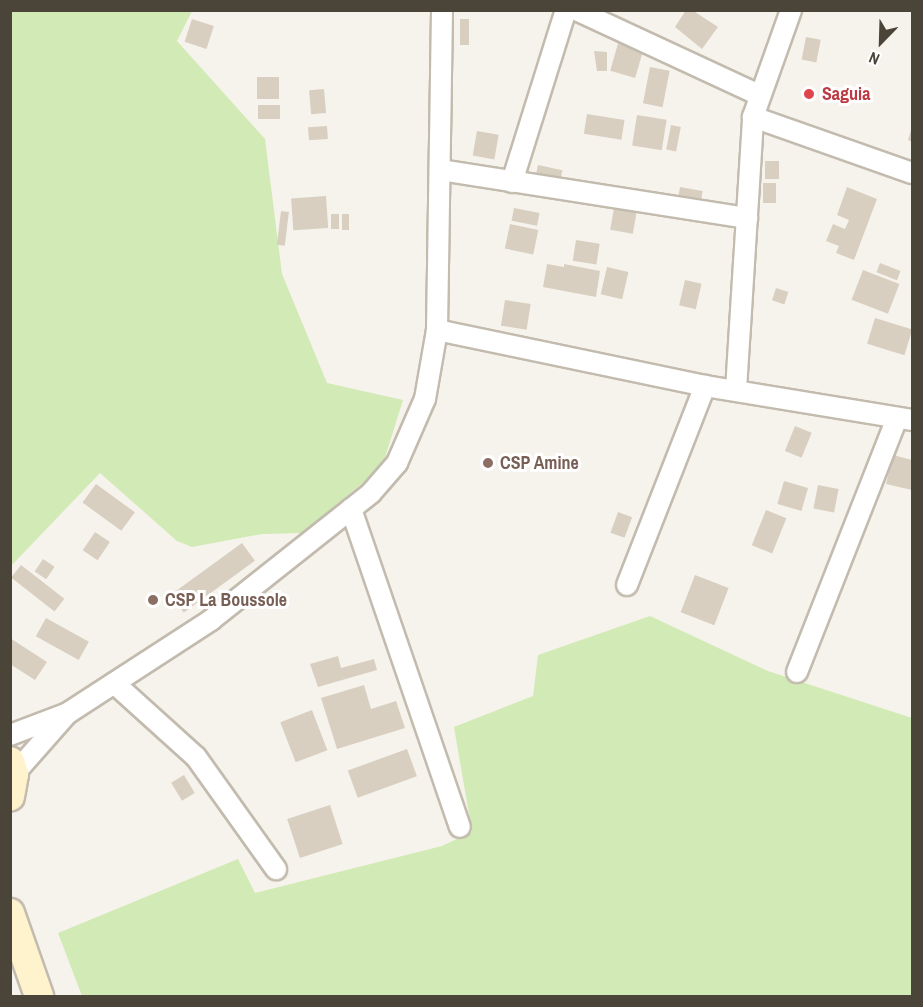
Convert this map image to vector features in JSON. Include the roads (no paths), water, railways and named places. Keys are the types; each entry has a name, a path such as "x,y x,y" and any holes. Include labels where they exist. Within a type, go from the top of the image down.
{"main road":[{"path":"10,913 39,996"}],"street":[{"path":"10,735 68,713 211,620 371,493 397,463 425,399 437,330 442,10"},
{"path":"512,182 566,10"},
{"path":"576,10 759,95"},
{"path":"736,390 753,117 791,10"},
{"path":"753,117 912,172"},
{"path":"440,170 747,218"},
{"path":"437,330 705,386 905,419 797,672"},
{"path":"627,585 705,386"},
{"path":"351,509 460,827"},
{"path":"114,683 196,757 276,869"},
{"path":"12,777 68,713"}],"place":[{"name":"Saguia","path":"809,94"},
{"name":"CSP Amine","path":"488,463"},
{"name":"CSP La Boussole","path":"153,600"}]}
